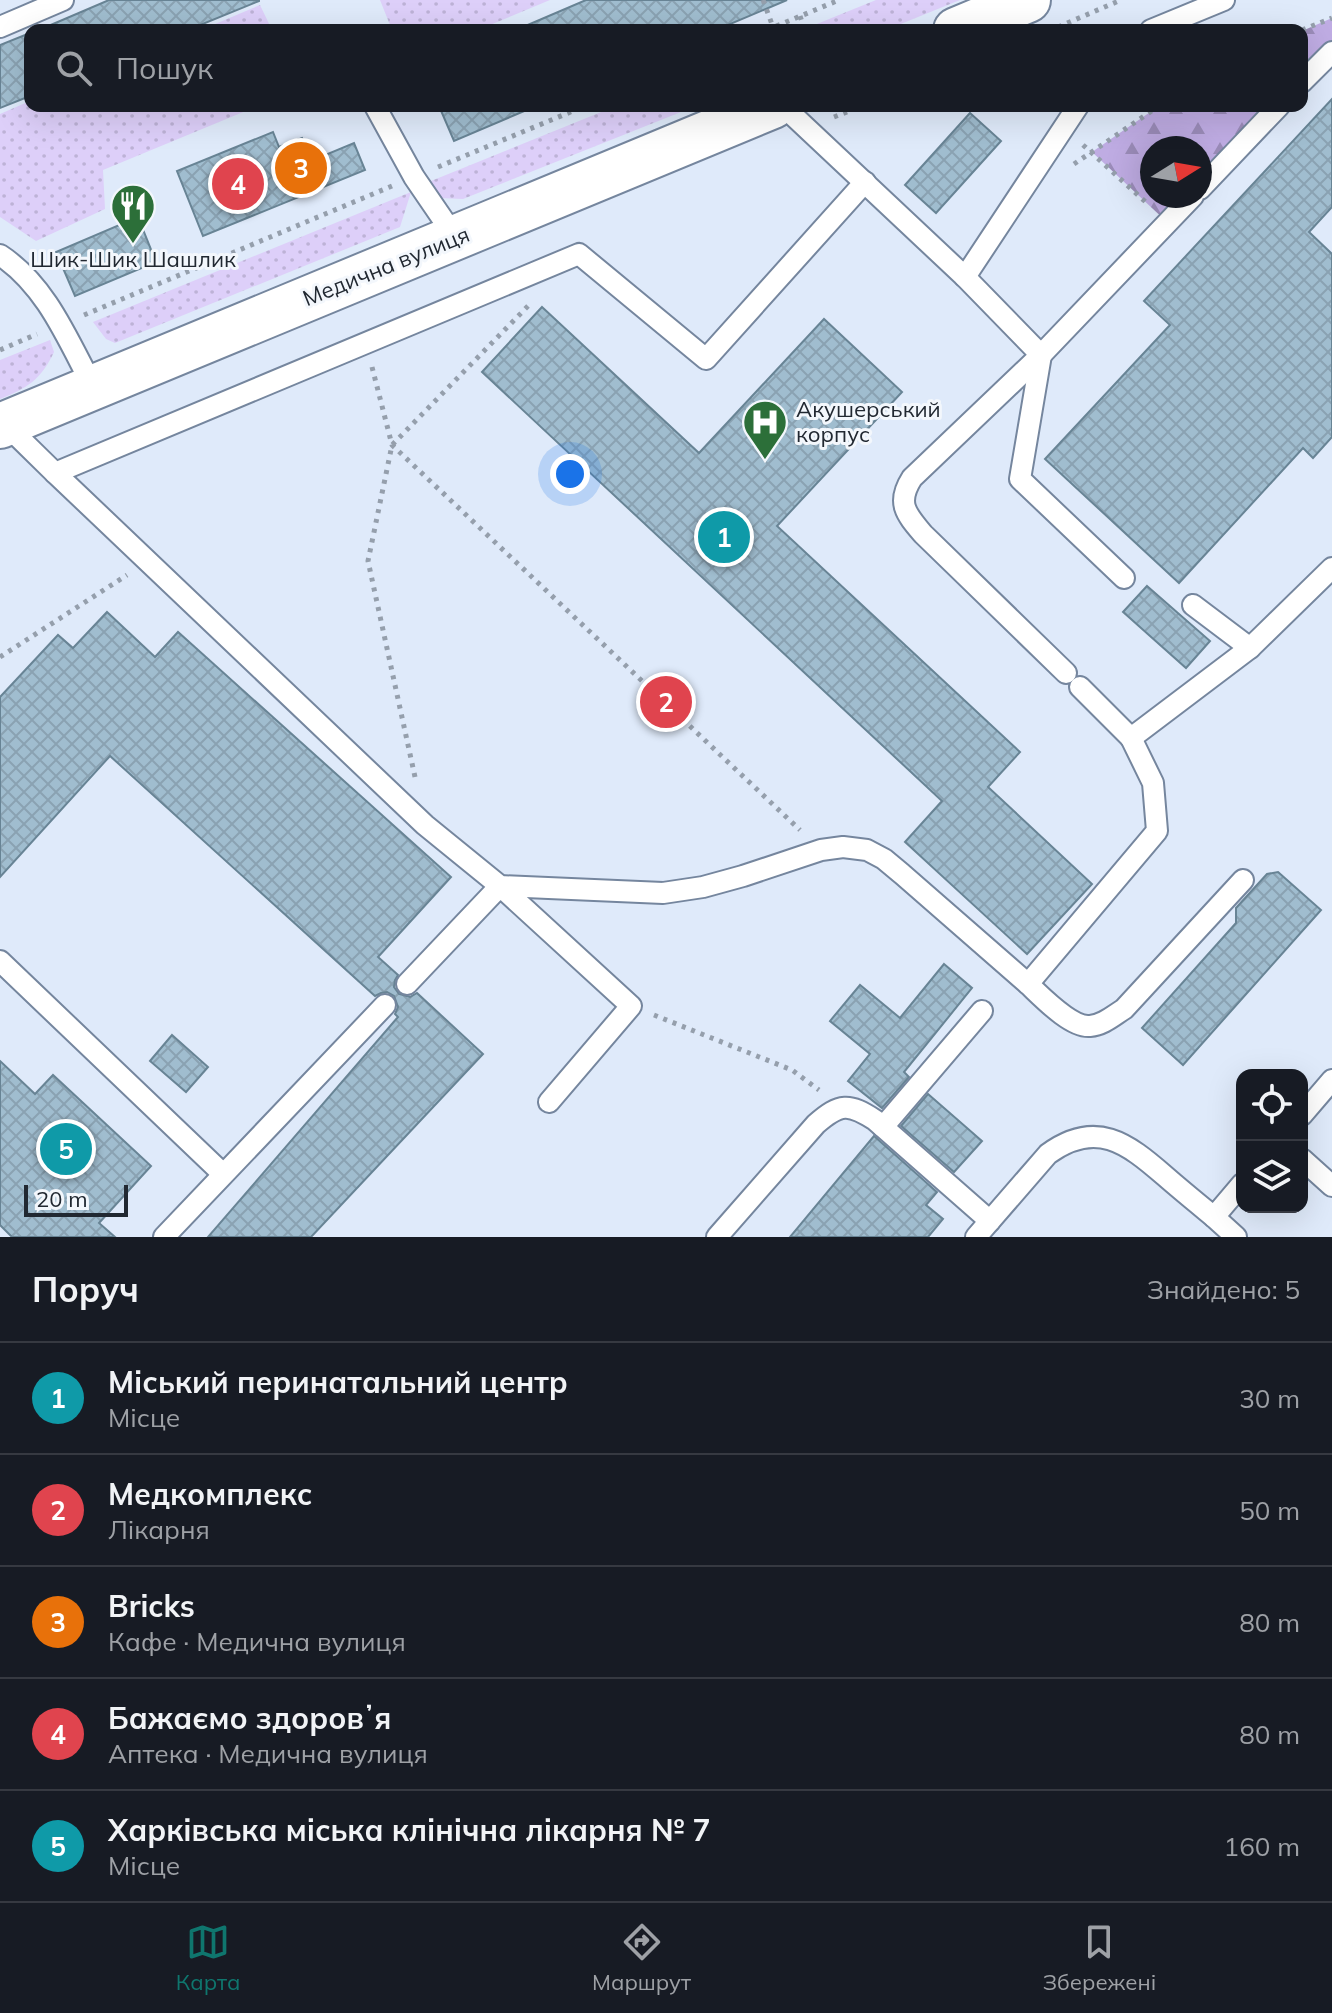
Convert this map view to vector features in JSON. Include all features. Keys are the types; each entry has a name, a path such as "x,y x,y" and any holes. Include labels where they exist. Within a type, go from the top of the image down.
{"street":[{"path":"969,24 1013,3"},
{"name":"Медична вулиця","path":"2,425 758,112"}],"lane":[{"path":"0,27 63,0"},
{"path":"1166,24 1224,0"},
{"path":"1308,76 1332,52"},
{"path":"378,112 414,177 455,237"},
{"path":"789,112 965,277 1041,355"},
{"path":"965,277 1074,112"},
{"path":"1212,176 1273,112"},
{"path":"55,473 579,254 706,359 865,182"},
{"path":"1028,984 1157,831 1153,783 1131,738 923,534 908,516 902,499 912,478 1041,355 1182,208"},
{"path":"0,255 35,285 93,387"},
{"path":"1041,355 1020,479 1124,578"},
{"path":"2,425 425,825 500,886 631,1006 549,1102"},
{"path":"1131,738 1250,648 1332,568"},
{"path":"1193,605 1250,648"},
{"path":"407,984 500,886 663,893 703,887 821,850 843,847 867,850 884,859 1069,1020 1087,1027 1105,1022 1124,1009 1243,880"},
{"path":"0,961 223,1174"},
{"path":"164,1237 385,1005"},
{"path":"883,1127 982,1011"},
{"path":"1308,1108 1332,1080"},
{"path":"717,1237 816,1124 843,1107 858,1110 883,1127 990,1221"},
{"path":"976,1237 1048,1154 1067,1142 1088,1136 1111,1139 1137,1151 1236,1237"},
{"path":"1308,1164 1332,1186"},
{"path":"1214,1217 1236,1191"}],"path":[{"path":"763,0 769,24"},
{"path":"782,24 839,0"},
{"path":"1064,24 1121,0"},
{"path":"800,16 803,24"},
{"path":"1308,28 1332,18"},
{"path":"0,350 571,112"},
{"path":"1066,169 1150,112"},
{"path":"1064,128 1168,223"},
{"path":"392,445 535,299"},
{"path":"366,343 392,445 368,561 425,825"},
{"path":"392,445 821,850"},
{"path":"0,657 148,561"},
{"path":"631,1006 792,1070 843,1107"}],"shaded area":[{"path":"380,0 550,0 492,24 390,24"},
{"path":"876,0 960,0 901,24 817,24"},
{"path":"260,5 269,24 215,24"},
{"path":"24,104 24,112 243,112 103,170 105,209 36,241 0,217 0,114"},
{"path":"601,112 681,112 463,199 439,198 431,181"},
{"path":"411,192 400,227 115,343 106,339 93,322"},
{"path":"50,340 54,352 38,376 26,387 0,399 0,360"}],"green space":[{"path":"1332,18 1332,52 1308,75 1308,28"},
{"path":"1150,112 1273,112 1212,176 1212,136 1140,136 1140,197 1092,152"},
{"path":"1152,208 1182,208 1168,223"}],"building":[{"path":"109,0 259,0 203,24 53,24"},
{"path":"586,0 787,0 730,24 530,24"},
{"path":"24,35 24,98 0,108 0,45"},
{"path":"1332,99 1332,207 1309,232 1332,254 1332,437 1313,458 1303,448 1179,583 1045,459 1170,325 1144,301"},
{"path":"442,112 522,112 454,141"},
{"path":"970,113 1001,141 936,213 905,185"},
{"path":"273,132 279,147 302,138 311,161 354,143 365,170 203,236 177,171"},
{"path":"138,217 156,262 75,296 56,252"},
{"path":"542,307 699,453 824,319 902,392 777,526 1020,752 988,787 1092,884 1027,954 905,842 942,801 482,372"},
{"path":"1147,586 1210,641 1186,668 1123,612"},
{"path":"107,612 155,657 178,632 451,877 378,957 398,975 394,987 399,994 410,997 417,993 483,1054 311,1237 208,1237 398,1017 394,996 387,992 375,996 110,756 0,877 0,697 58,635 73,648"},
{"path":"1278,872 1321,910 1183,1065 1142,1028 1236,923 1236,908 1267,874"},
{"path":"944,964 972,988 904,1072 909,1077 882,1108 848,1081 870,1054 830,1021 860,985 900,1018"},
{"path":"172,1035 208,1067 186,1092 150,1061"},
{"path":"0,1061 35,1094 53,1075 151,1166 99,1223 115,1237 12,1237 0,1225"},
{"path":"928,1094 982,1141 954,1172 901,1126"},
{"path":"874,1136 937,1192 926,1205 943,1219 928,1237 790,1237"}],"place":[{"name":"Bricks","path":"301,168"},
{"name":"Бажаємо здоровʼя","path":"238,184"},
{"name":"Шик-Шик Шашлик","path":"133,245"},
{"name":"Акушерський корпус","path":"765,461"},
{"name":"Міський перинатальний центр","path":"724,537"},
{"name":"Медкомплекс","path":"666,702"},
{"name":"Харківська міська клінічна лікарня № 7","path":"66,1149"}]}
